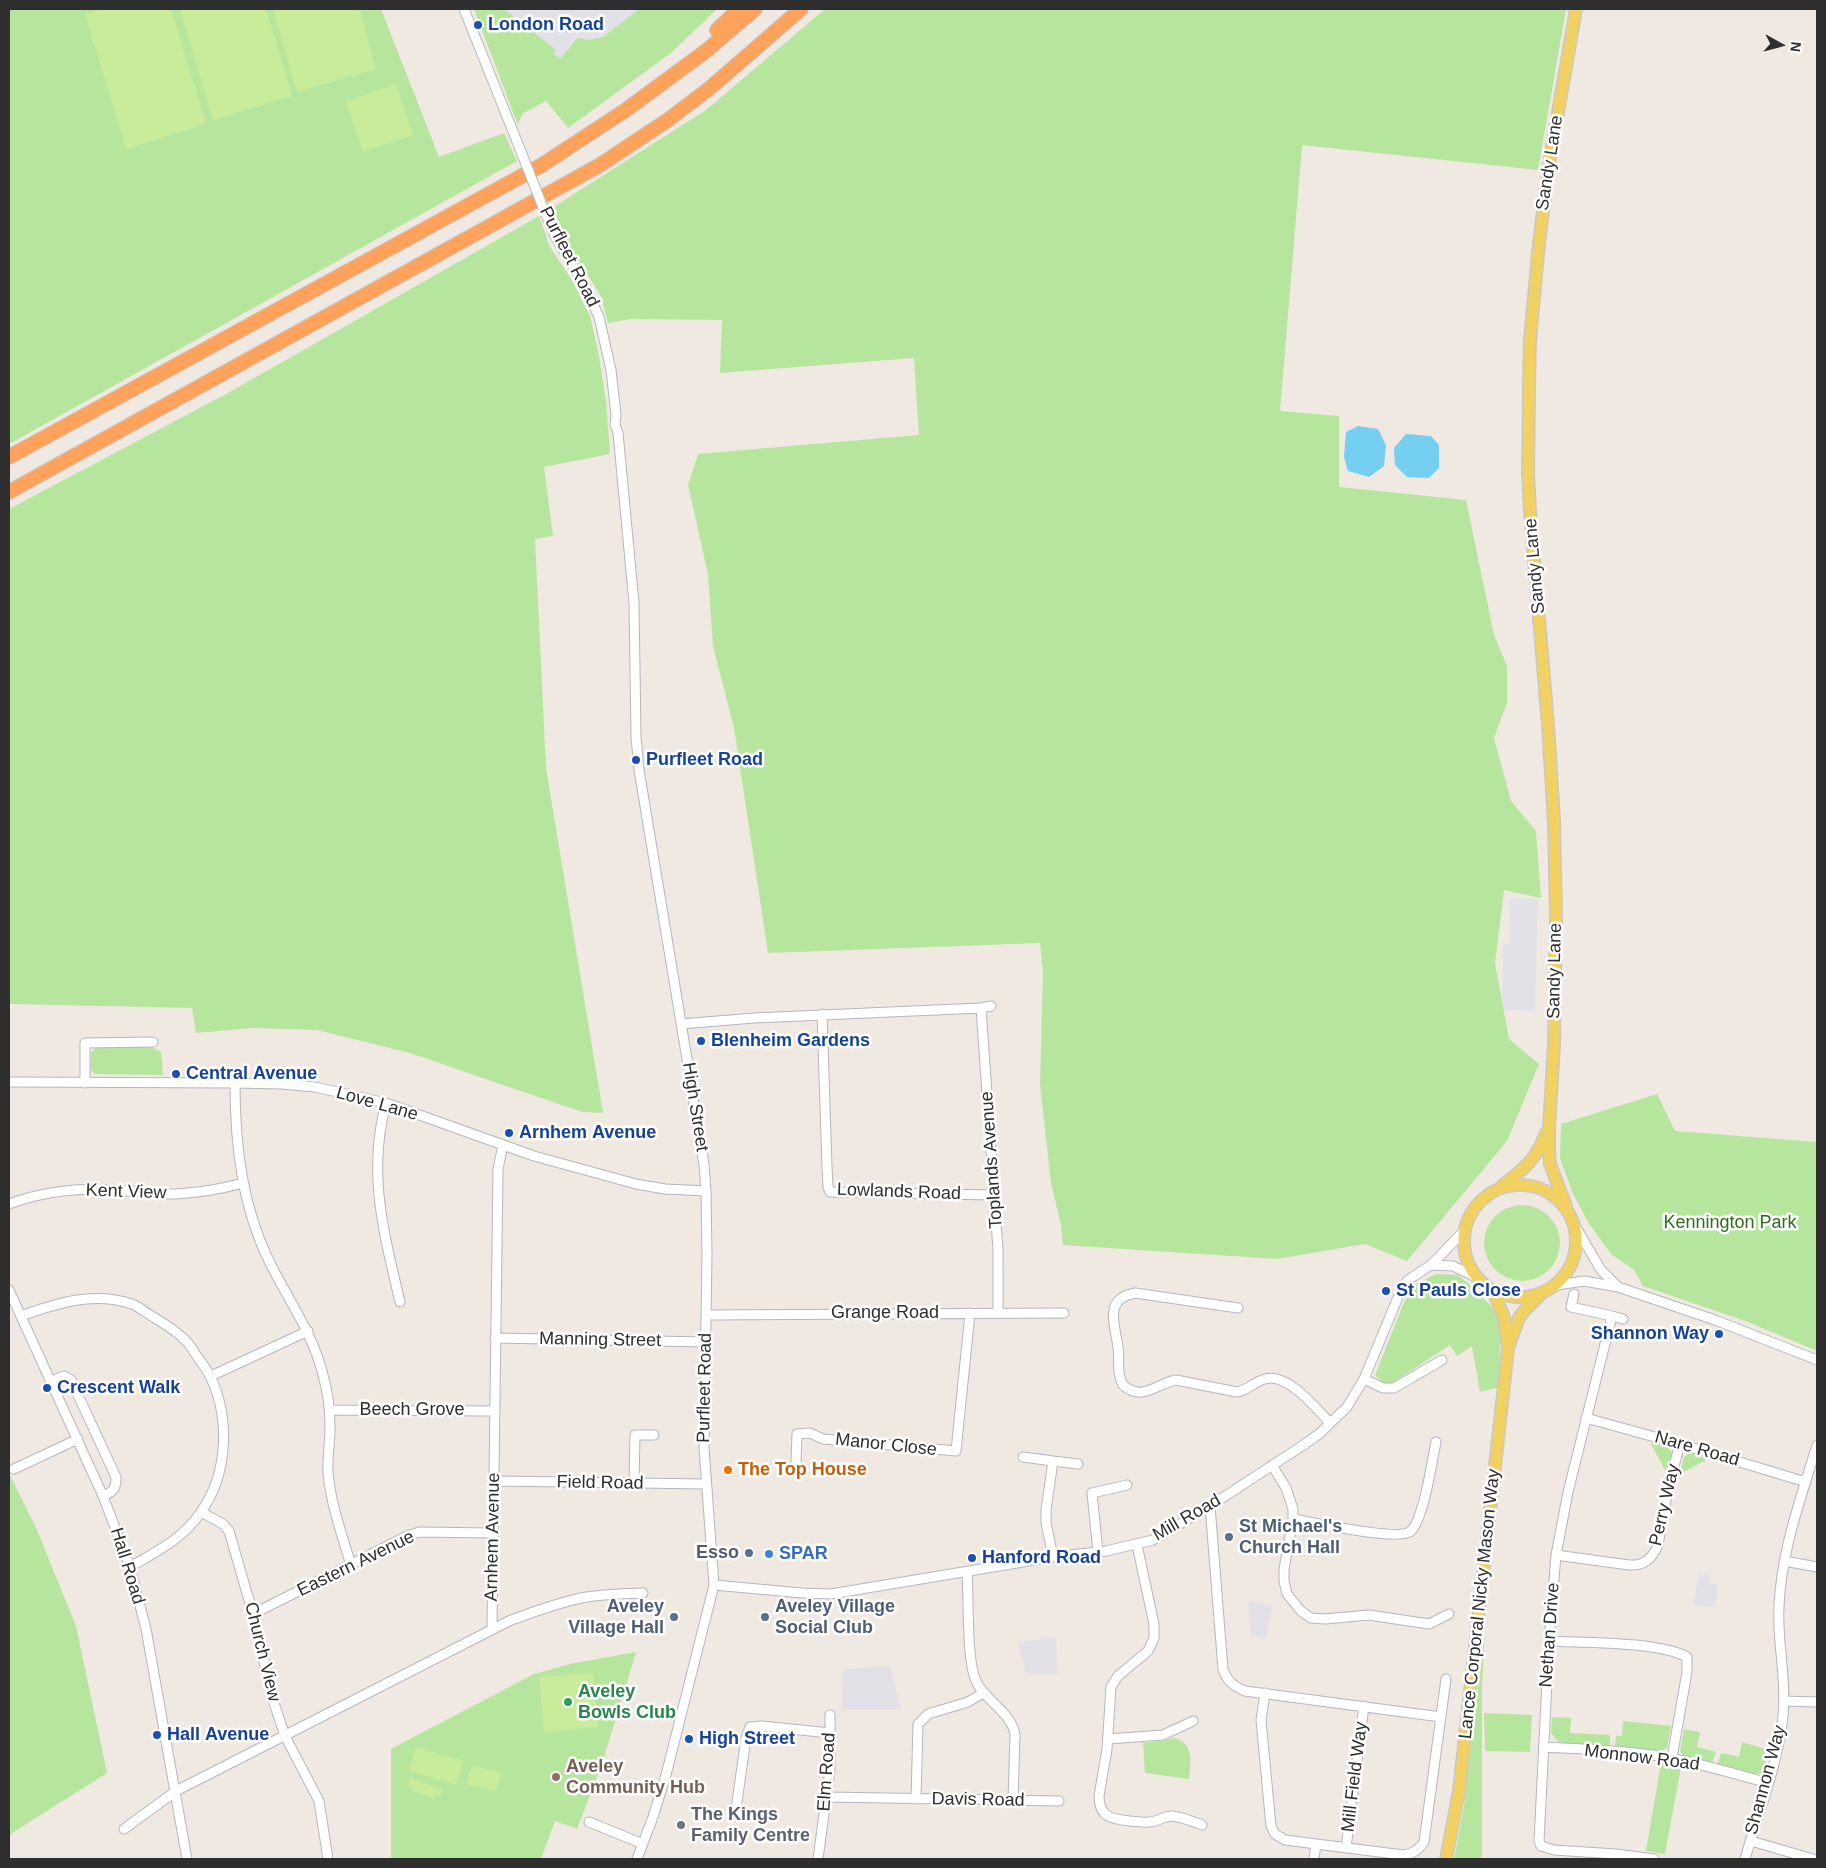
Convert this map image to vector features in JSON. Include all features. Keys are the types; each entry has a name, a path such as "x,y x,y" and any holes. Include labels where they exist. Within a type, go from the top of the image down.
{"highway":[{"path":"706,51 718,29 739,9"},
{"path":"9,457 542,165 626,110 706,51 755,9"},
{"path":"9,492 600,165 668,120 710,88 801,9"}],"main road":[{"name":"Sandy Lane","path":"1566,1206 1550,1164 1549,1127 1554,1045 1556,915 1554,822 1530,511 1528,389 1530,340 1547,174 1576,9"},
{"name":"Sandy Lane","path":"1502,1186 1529,1165 1542,1145 1549,1127"},
{"path":"1522,1185 1536,1187 1558,1198 1566,1206 1577,1229 1576,1253 1573,1263 1557,1285 1543,1292 1520,1297 1493,1291 1476,1277 1467,1260 1464,1231 1470,1215 1490,1192 1502,1186 1522,1185"},
{"name":"Lance Corporal Nicky Mason Way","path":"1493,1291 1504,1317 1508,1349"},
{"name":"Lance Corporal Nicky Mason Way","path":"1446,1859 1459,1791 1508,1349 1519,1318 1543,1292"}],"street":[{"name":"Purfleet Road","path":"464,9 556,238 592,298 599,317 611,370 634,603 636,728 639,770 681,1024"},
{"path":"681,1024 822,1014 981,1008 991,1006"},
{"name":"Toplands Avenue","path":"981,1008 998,1250 998,1313"},
{"name":"Lowlands Road","path":"822,1014 827,1168 830,1192 994,1195"},
{"name":"High Street","path":"681,1024 689,1071 693,1078 692,1086 706,1191"},
{"path":"85,1083 85,1042 153,1042"},
{"name":"Love Lane","path":"9,1082 235,1083 315,1087 386,1103 503,1145 636,1184 664,1189 706,1191"},
{"path":"235,1083 236,1127 243,1183 256,1229 269,1262 308,1331 322,1370 329,1410 328,1470 330,1488 351,1565"},
{"path":"386,1103 378,1147 378,1197 382,1225 400,1302"},
{"name":"Arnhem Avenue","path":"492,1629 498,1169 503,1145"},
{"name":"Kent View","path":"9,1204 40,1195 94,1189 174,1194 207,1191 243,1183"},
{"name":"Purfleet Road","path":"706,1191 704,1448 714,1584"},
{"path":"1577,1229 1601,1270 1618,1287"},
{"name":"Mill Road","path":"714,1584 831,1594 1053,1557 1098,1552 1153,1540 1210,1506 1302,1446 1347,1407 1364,1379 1401,1290 1408,1280 1431,1265 1464,1231"},
{"path":"1431,1265 1453,1266 1476,1277"},
{"path":"1557,1285 1584,1281 1618,1287 1715,1320 1817,1360"},
{"name":"Hall Road","path":"9,1290 104,1496 130,1567 146,1629 187,1859"},
{"path":"1238,1308 1135,1293 1127,1295 1120,1300 1113,1312 1118,1346 1118,1370 1122,1385 1136,1393 1142,1393 1176,1380 1237,1392 1245,1391 1264,1379 1276,1379 1293,1387 1330,1423"},
{"path":"1574,1294 1571,1307 1623,1319"},
{"path":"21,1316 63,1301 88,1299 132,1304 186,1340 211,1376 223,1420 224,1443 222,1462 215,1484 202,1512 173,1542 130,1567"},
{"name":"Manor Close","path":"796,1462 797,1434 810,1433 824,1439 956,1451 970,1313"},
{"name":"Grange Road","path":"706,1315 1064,1313"},
{"name":"Nethan Drive","path":"1612,1316 1568,1492 1556,1555 1549,1640 1539,1841 1542,1846 1554,1850 1616,1854 1654,1859"},
{"path":"211,1376 308,1331"},
{"name":"Manning Street","path":"495,1338 706,1342"},
{"path":"1364,1379 1383,1388 1394,1388 1442,1360"},
{"path":"50,1382 64,1376 71,1380 116,1476 115,1489 111,1494 104,1496"},
{"name":"Beech Grove","path":"329,1410 494,1411"},
{"name":"Nare Road","path":"1586,1418 1806,1482"},
{"path":"634,1483 635,1435 654,1435"},
{"path":"14,1469 78,1439"},
{"path":"1293,1519 1385,1534 1405,1534 1411,1530 1416,1522 1428,1486 1436,1442"},
{"name":"Perry Way","path":"1556,1555 1638,1566 1647,1562 1654,1554 1658,1545 1669,1484 1680,1444"},
{"name":"Shannon Way","path":"1745,1859 1781,1735 1784,1701 1779,1609 1784,1561 1817,1445"},
{"path":"1023,1457 1078,1464"},
{"path":"1053,1461 1046,1510 1046,1523 1053,1557"},
{"path":"1272,1465 1290,1498 1293,1519 1284,1569 1284,1581 1287,1594 1293,1603 1311,1618 1325,1619 1369,1615 1429,1624 1449,1614"},
{"name":"Field Road","path":"494,1481 706,1484"},
{"path":"1098,1552 1092,1493 1126,1485"},
{"path":"1210,1506 1223,1669 1226,1678 1235,1687 1265,1693 1441,1717"},
{"name":"Church View","path":"202,1512 223,1524 230,1531 253,1614 267,1678 285,1736 319,1801 328,1859"},
{"name":"Eastern Avenue","path":"253,1614 408,1536 420,1532 493,1533"},
{"path":"1137,1545 1154,1624 1154,1638 1148,1650 1118,1676 1111,1687 1108,1739 1099,1796 1101,1810 1106,1815 1119,1820 1149,1822 1174,1816 1202,1825"},
{"path":"1784,1561 1817,1567"},
{"path":"967,1572 973,1669 976,1682 1014,1726 1014,1800"},
{"path":"637,1859 666,1775 714,1584"},
{"path":"124,1829 176,1791 511,1620 546,1607 582,1598 610,1594 643,1593"},
{"path":"1549,1640 1633,1645 1674,1652 1687,1657 1687,1672 1672,1758"},
{"path":"1265,1693 1261,1720 1271,1826 1275,1834 1285,1840 1403,1855 1412,1854 1424,1842 1446,1679"},
{"path":"916,1799 918,1724 928,1714 968,1702 984,1693"},
{"name":"Shannon Way","path":"1784,1701 1817,1702"},
{"name":"Mill Field Way","path":"1346,1848 1364,1706"},
{"name":"Elm Road","path":"818,1859 828,1797 830,1715"},
{"path":"1108,1739 1163,1735 1193,1721"},
{"path":"735,1816 746,1738 750,1727 762,1726 814,1733 830,1733"},
{"name":"Monnow Road","path":"1544,1747 1636,1753 1672,1758 1768,1783"},
{"name":"Davis Road","path":"828,1797 1059,1801"},
{"path":"589,1822 643,1844"},
{"path":"1750,1841 1813,1859"},
{"path":"1314,1859 1316,1844"}],"shaded area":[{"path":"504,9 639,9 603,37 588,40 577,37 560,59 554,53 556,50"},
{"path":"1510,898 1538,899 1535,1011 1502,1010 1503,943 1509,943"},
{"path":"1699,1574 1710,1575 1709,1583 1717,1584 1716,1607 1693,1605"},
{"path":"1248,1602 1272,1605 1266,1639 1251,1635"},
{"path":"1056,1638 1058,1674 1026,1674 1018,1643"},
{"path":"890,1666 901,1710 842,1710 843,1669"}],"green space":[{"path":"9,9 381,9 439,157 504,133 517,161 9,444"},
{"path":"101,9 171,9 206,124 126,149 85,14"},
{"path":"180,9 266,9 292,96 213,120"},
{"path":"273,9 359,9 376,69 297,92"},
{"path":"474,9 504,9 556,50 554,53 560,59 578,37 588,40 603,37 639,9 717,9 671,53 568,128 546,101 522,114 518,125"},
{"path":"825,9 1566,9 1538,170 1302,145 1280,411 1339,416 1339,487 1466,500 1494,635 1507,666 1507,703 1494,738 1511,801 1536,831 1541,898 1504,890 1495,963 1509,1039 1539,1064 1507,1141 1407,1261 1365,1244 1277,1259 1063,1245 1061,1225 1051,1183 1040,1084 1043,972 1040,943 768,953 734,728 713,646 708,574 688,485 698,454 919,435 914,358 720,373 722,320 631,319 608,323 601,296 563,236 552,208 706,110"},
{"path":"396,84 413,135 363,152 346,102"},
{"path":"539,216 550,247 573,282 590,316 606,401 610,454 544,467 553,536 535,539 546,768 603,1113 582,1112 410,1053 317,1030 253,1028 196,1033 192,1008 9,1004 9,509 228,393"},
{"path":"95,1048 153,1048 161,1052 163,1075 95,1074 91,1070 91,1053"},
{"name":"Kennington Park","path":"1657,1094 1675,1131 1817,1142 1817,1351 1748,1322 1643,1286 1634,1270 1611,1254 1590,1225 1573,1194 1560,1158 1561,1124"},
{"path":"1522,1205 1536,1208 1549,1216 1557,1229 1560,1243 1557,1257 1549,1270 1536,1278 1522,1281 1508,1278 1495,1270 1487,1257 1484,1243 1487,1229 1495,1216 1508,1208"},
{"path":"1436,1274 1458,1275 1476,1290 1498,1314 1500,1342 1499,1387 1480,1392 1472,1346 1457,1356 1450,1345 1391,1384 1384,1384 1375,1375 1403,1305 1414,1285"},
{"path":"1653,1442 1669,1447 1672,1453 1667,1470 1665,1470 1651,1444"},
{"path":"1689,1453 1706,1458 1706,1460 1680,1474 1684,1457"},
{"path":"9,1473 37,1530 76,1626 107,1773 9,1835"},
{"path":"1485,1631 1482,1686 1482,1859 1454,1859 1464,1806"},
{"path":"636,1652 602,1764 577,1829 555,1821 541,1859 391,1859 391,1749 534,1674 570,1664"},
{"name":"Aveley Bowls Club","path":"593,1673 598,1727 544,1732 539,1677"},
{"path":"1484,1713 1532,1715 1530,1752 1485,1751"},
{"path":"1552,1717 1571,1718 1570,1733 1610,1735 1610,1745 1607,1747 1562,1745 1563,1742 1559,1742 1551,1733"},
{"path":"1623,1721 1671,1726 1667,1748 1659,1752 1617,1748 1615,1745 1616,1736 1622,1736"},
{"path":"1684,1729 1700,1732 1697,1747 1716,1752 1713,1761 1709,1763 1684,1756 1680,1751"},
{"path":"1173,1738 1185,1743 1190,1753 1189,1779 1145,1773 1143,1743"},
{"path":"1742,1742 1769,1750 1763,1772 1754,1775 1719,1766 1721,1753 1739,1757"},
{"path":"416,1747 463,1761 456,1785 409,1771"},
{"path":"1661,1763 1681,1767 1665,1854 1646,1851"},
{"path":"472,1765 501,1773 496,1792 467,1784"},
{"path":"410,1778 443,1789 440,1797 436,1795 435,1799 412,1791 413,1788 408,1786"}],"water":[{"path":"1358,426 1378,429 1386,445 1384,466 1369,477 1348,471 1344,457 1346,432"},
{"path":"1406,434 1431,436 1439,445 1439,468 1429,478 1407,477 1395,465 1394,448"}],"place":[{"name":"London Road","path":"478,25"},
{"name":"Purfleet Road","path":"636,760"},
{"name":"Blenheim Gardens","path":"701,1041"},
{"name":"Central Avenue","path":"176,1074"},
{"name":"Arnhem Avenue","path":"509,1133"},
{"name":"St Pauls Close","path":"1386,1291"},
{"name":"Shannon Way","path":"1719,1334"},
{"name":"Crescent Walk","path":"47,1388"},
{"name":"The Top House","path":"728,1470"},
{"name":"St Michael's Church Hall","path":"1229,1537"},
{"name":"Esso","path":"749,1553"},
{"name":"SPAR","path":"769,1554"},
{"name":"Hanford Road","path":"972,1558"},
{"name":"Aveley Village Hall","path":"674,1617"},
{"name":"Aveley Village Social Club","path":"765,1617"},
{"name":"Aveley Bowls Club","path":"568,1702"},
{"name":"Hall Avenue","path":"157,1735"},
{"name":"High Street","path":"689,1739"},
{"name":"Aveley Community Hub","path":"556,1777"},
{"name":"The Kings Family Centre","path":"681,1825"}]}
